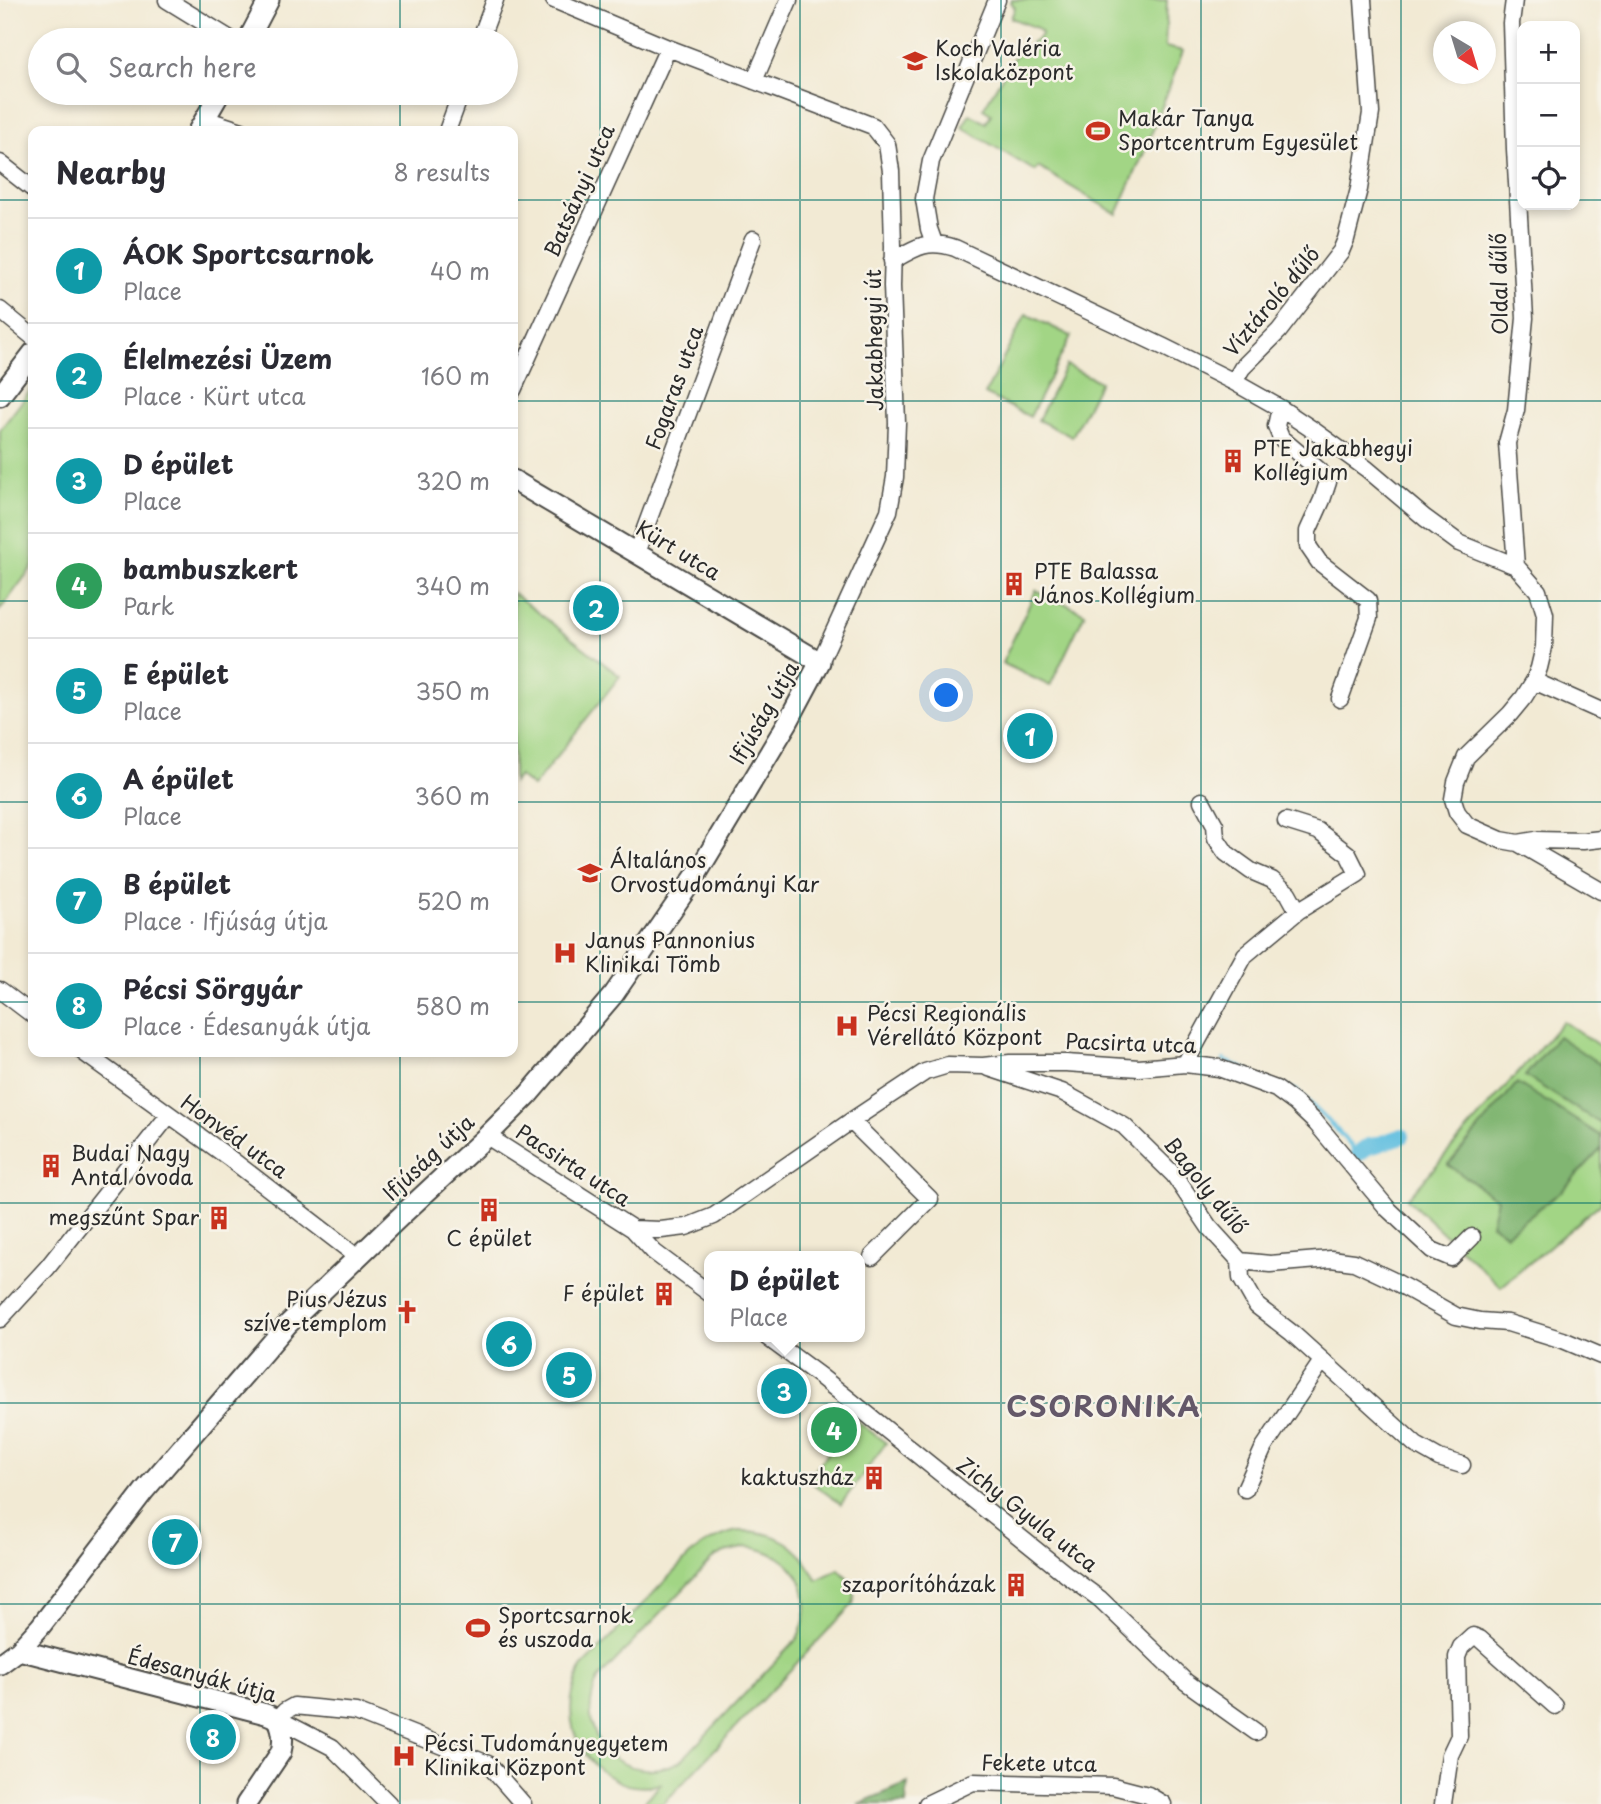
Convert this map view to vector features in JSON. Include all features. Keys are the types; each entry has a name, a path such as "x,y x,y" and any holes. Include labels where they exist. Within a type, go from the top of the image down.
{"street":[{"path":"167,0 212,28"},
{"path":"254,28 269,0"},
{"path":"484,28 495,0"},
{"path":"554,0 668,48 873,126 887,144 891,171 892,261"},
{"path":"754,81 789,0"},
{"path":"997,0 931,161 925,199 934,243 955,248 1234,382 1313,430 1459,542 1516,566 1538,591 1545,614 1544,647 1534,681 1524,697 1466,757 1455,782 1453,799 1457,812 1467,825 1501,840 1518,843 1601,891"},
{"name":"Víztároló dűlő","path":"1234,382 1242,368 1286,321 1341,251 1346,239 1359,189 1371,113 1363,0"},
{"name":"Oldal dűlő","path":"1514,0 1511,23 1525,318 1516,410 1507,443 1516,566"},
{"name":"Batsányi utca","path":"518,379 668,48"},
{"path":"202,125 213,105"},
{"path":"449,126 457,105"},
{"path":"0,163 28,186"},
{"name":"Fogaras utca","path":"636,553 753,239"},
{"name":"Jakabhegyi út","path":"820,662 890,511 895,477 897,423 892,261 916,246 934,243"},
{"path":"0,310 28,333"},
{"path":"0,396 28,360"},
{"path":"1280,408 1276,426 1281,438 1321,471 1328,482 1308,531 1308,546 1319,562 1368,600 1368,618 1340,699"},
{"name":"Kürt utca","path":"518,483 820,662"},
{"name":"Ifjúság útja","path":"0,1664 19,1650 40,1627 144,1491 278,1335 528,1095 614,994 696,875 788,722 820,662"},
{"path":"1534,681 1601,711"},
{"path":"1202,801 1215,825 1216,838 1227,853 1251,872 1272,880 1288,893 1298,911"},
{"path":"1185,1064 1245,955 1298,911 1357,874 1348,854 1318,831 1286,821"},
{"path":"1518,843 1536,839 1601,839"},
{"path":"2,995 28,1012"},
{"name":"Honvéd utca","path":"90,1057 228,1157 358,1257"},
{"name":"Pacsirta utca","path":"487,1136 633,1229 661,1230 686,1227 714,1216 925,1072 948,1065 983,1066 1010,1063 1066,1063 1139,1068 1185,1064 1219,1068 1276,1089 1295,1103 1316,1123 1388,1209 1432,1250 1451,1258 1472,1237"},
{"name":"Bagoly dűlő","path":"983,1066 1062,1092 1124,1126 1174,1175 1209,1227 1240,1261 1270,1264 1331,1259 1354,1262 1456,1316 1480,1321 1508,1322 1601,1356"},
{"path":"0,1318 47,1268 169,1115"},
{"path":"851,1121 930,1199 872,1257"},
{"path":"633,1229 654,1252 704,1289"},
{"path":"654,1252 661,1230"},
{"path":"1240,1261 1241,1278 1257,1306 1292,1333 1416,1445 1439,1458 1462,1465"},
{"name":"Zichy Gyula utca","path":"774,1342 1100,1599 1186,1682 1256,1732"},
{"path":"1245,1489 1264,1447 1322,1361"},
{"path":"1443,1804 1450,1755 1459,1736 1457,1657 1461,1647 1474,1636 1480,1639 1555,1706"},
{"name":"Édesanyák útja","path":"19,1650 266,1714 332,1747 390,1804"},
{"path":"248,1804 281,1752 282,1729 278,1719 294,1706 356,1712 488,1764 523,1804"},
{"name":"Fekete utca","path":"927,1804 973,1782 1113,1786 1147,1796 1163,1804"},
{"name":"Fekete utca","path":"1113,1786 1146,1804"}],"green space":[{"path":"1012,0 1167,0 1165,47 1183,51 1146,148 1117,214 1038,167 1035,171 962,127 970,114 986,123 991,114 983,109 1020,47 1027,51 1042,33 1037,28 1011,18 1015,8"},
{"path":"1026,314 1071,336 1030,417 985,394"},
{"path":"1066,365 1100,382 1072,437 1038,420"},
{"path":"28,394 28,573 0,610 0,430"},
{"path":"1036,590 1085,613 1050,686 1002,663"},
{"path":"518,597 620,676 533,787 519,776"},
{"path":"1563,1021 1601,1047 1601,1203 1501,1287 1407,1199"},
{"path":"1558,1036 1601,1065 1601,1124 1525,1076"},
{"path":"1517,1083 1601,1136 1601,1149 1563,1190 1506,1234 1491,1224 1497,1199 1448,1165"},
{"path":"839,1408 886,1443 841,1504 808,1480 829,1451 815,1440"},
{"path":"731,1533 764,1533 786,1542 803,1557 817,1580 839,1569 854,1588 853,1604 663,1804 646,1804 644,1802 662,1783 648,1787 634,1786 608,1776 596,1767 579,1744 571,1715 575,1683 581,1668 693,1552 714,1539","holes":["747,1547 779,1557 799,1578 806,1607 797,1639 681,1761 660,1768 640,1769 622,1763 608,1753 597,1738 591,1720 591,1700 598,1679 714,1557"]},
{"path":"908,1783 906,1804 858,1804"}],"waterway":[{"path":"1224,1060 1248,1071"},
{"path":"1282,1085 1297,1091 1358,1154"},
{"path":"1358,1154 1369,1146 1402,1136"}],"place":[{"name":"Koch Valéria Iskolaközpont","path":"915,61"},
{"name":"Makár Tanya Sportcentrum Egyesület","path":"1098,131"},
{"name":"PTE Jakabhegyi Kollégium","path":"1233,461"},
{"name":"PTE Balassa János Kollégium","path":"1014,584"},
{"name":"Élelmezési Üzem","path":"596,608"},
{"name":"ÁOK Sportcsarnok","path":"1030,736"},
{"name":"Általános Orvostudományi Kar","path":"590,873"},
{"name":"Janus Pannonius Klinikai Tömb","path":"565,953"},
{"name":"Pécsi Regionális Vérellátó Központ","path":"847,1026"},
{"name":"Budai Nagy Antal óvoda","path":"51,1166"},
{"name":"C épület","path":"489,1210"},
{"name":"megszűnt Spar","path":"219,1218"},
{"name":"F épület","path":"664,1294"},
{"name":"Pius Jézus szíve-templom","path":"407,1312"},
{"name":"A épület","path":"509,1344"},
{"name":"E épület","path":"569,1375"},
{"name":"D épület","path":"784,1391"},
{"name":"bambuszkert","path":"834,1430"},
{"name":"kaktuszház","path":"874,1478"},
{"name":"B épület","path":"175,1542"},
{"name":"szaporítóházak","path":"1016,1585"},
{"name":"Sportcsarnok és uszoda","path":"478,1628"},
{"name":"Pécsi Sörgyár","path":"213,1737"},
{"name":"Pécsi Tudományegyetem Klinikai Központ","path":"404,1756"}],"district":[{"name":"CSORONIKA","path":"1104,1407"}]}
